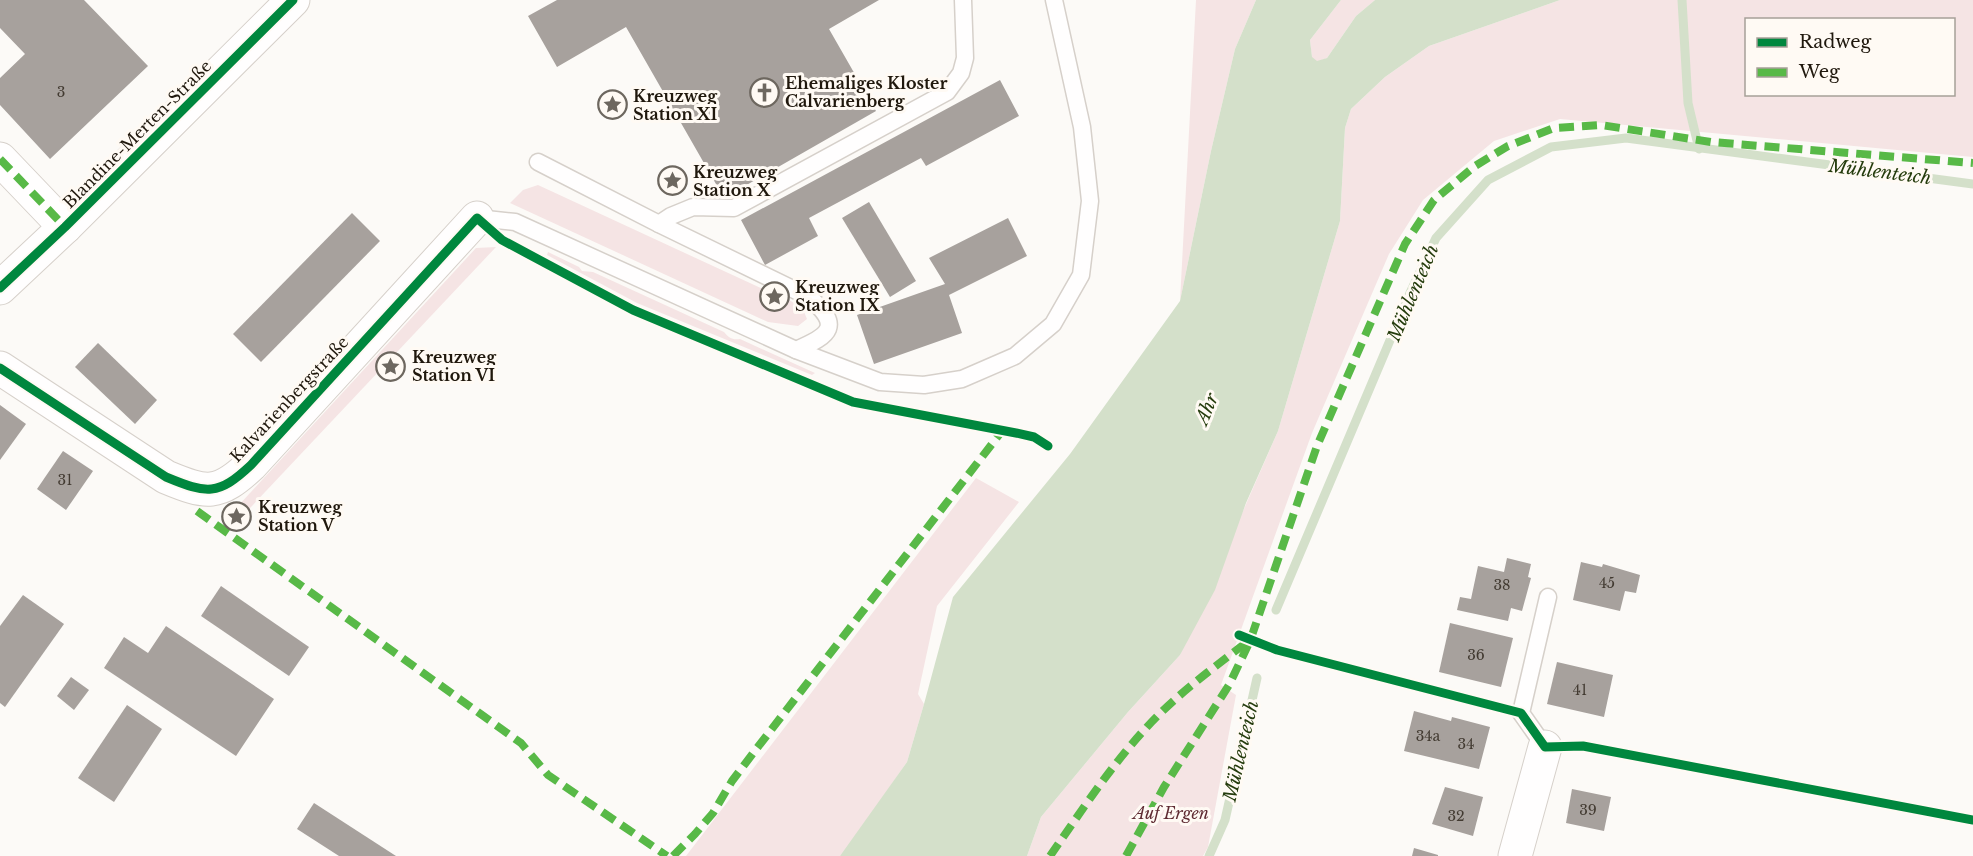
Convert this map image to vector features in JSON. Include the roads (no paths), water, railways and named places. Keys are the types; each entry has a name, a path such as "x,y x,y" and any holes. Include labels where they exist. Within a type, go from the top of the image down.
{"street":[{"name":"Blandine-Merten-Straße","path":"0,288 65,227 284,3"},
{"path":"0,159 65,227"},
{"name":"Kalvarienbergstraße","path":"0,368 166,477 190,487 211,490 232,482 251,465 477,218"},
{"path":"1515,856 1545,747"}],"lane":[{"path":"659,224 693,207 734,208 947,92 961,73 965,58 963,0"},
{"path":"477,218 515,222 796,350 880,381 924,385 962,379 1015,356 1053,324 1081,275 1090,201 1082,127 1054,0"},
{"path":"538,162 809,297 825,311 829,321 827,331 820,340 796,350"},
{"path":"1545,747 1521,713 1548,597"}],"water":[{"name":"Ahr","path":"1256,0 1341,0 1310,40 1312,57 1317,61 1327,58 1356,16 1375,0 1560,0 1429,46 1385,77 1351,109 1345,128 1340,221 1278,431 1246,503 1215,590 1180,655 1128,712 1041,817 1027,856 840,856 907,762 953,597 1070,454 1180,301 1235,49"}],"waterway":[{"path":"1682,0 1688,103 1699,149"},
{"name":"Mühlenteich","path":"1276,610 1410,293 1436,238 1488,180 1551,147 1626,138 1973,184"},
{"name":"Mühlenteich","path":"1209,856 1225,820 1257,678"}],"place":[{"name":"Ehemaliges Kloster Calvarienberg","path":"764,92"},
{"name":"Kreuzweg Station XI","path":"612,105"},
{"name":"Kreuzweg Station X","path":"672,181"},
{"name":"Kreuzweg Station IX","path":"774,296"},
{"name":"Kreuzweg Station VI","path":"391,366"},
{"name":"Kreuzweg Station V","path":"237,516"}],"park label":[{"name":"Auf Ergen","path":"1171,813"}]}
